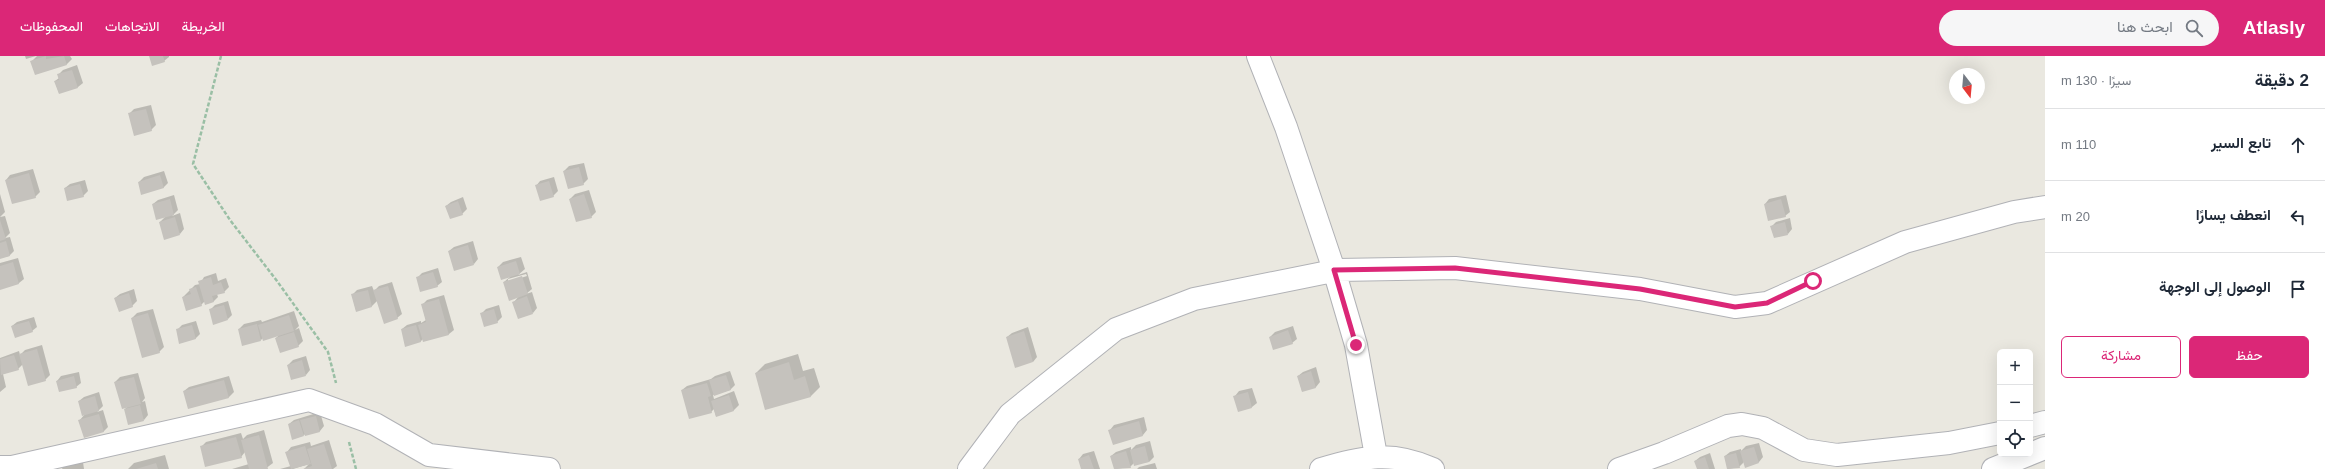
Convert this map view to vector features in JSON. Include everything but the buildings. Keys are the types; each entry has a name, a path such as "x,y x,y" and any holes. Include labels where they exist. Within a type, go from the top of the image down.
{"street":[{"path":"1258,56 1286,127 1334,270 1356,345 1376,456"},
{"path":"969,469 1010,414 1116,329 1194,299 1334,270 1455,268 1640,289 1735,307 1767,303 1905,242 2014,212 2045,207"},
{"path":"0,467 12,467 309,400 375,424 429,455 549,469"},
{"path":"2033,425 2045,422"},
{"path":"1619,469 1664,453 1722,429 1742,424 1763,428 1804,450 1837,455 1949,443 1997,434"},
{"path":"1993,469 2045,448"},
{"path":"1321,469 1376,456 1395,457 1415,461 1433,469"}],"path":[{"path":"221,56 193,164 230,220 277,281 328,352 337,387"},
{"path":"348,438 356,469"}],"route":[{"path":"1356,345 1334,270 1455,268 1640,289 1735,307 1767,303 1813,281"}]}
